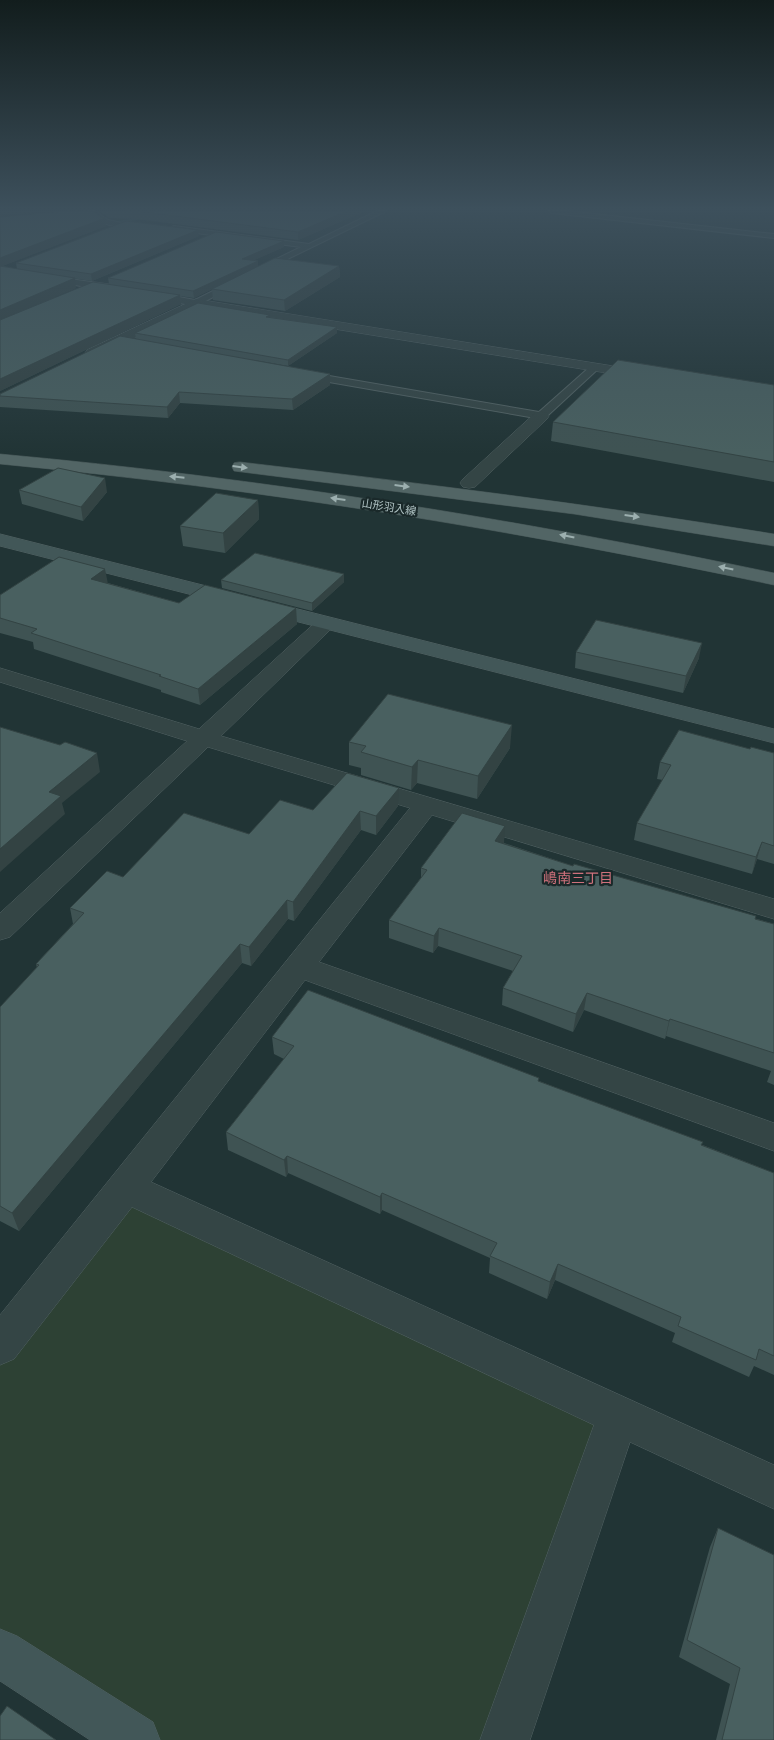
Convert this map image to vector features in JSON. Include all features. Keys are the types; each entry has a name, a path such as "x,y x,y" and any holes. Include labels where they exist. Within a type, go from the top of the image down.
{"main road":[{"path":"0,444 142,456"},
{"name":"山形羽入線","path":"0,459 184,478 510,525 774,579"},
{"name":"山形羽入線","path":"220,465 533,502 774,540"}],"street":[{"path":"80,359 196,303 661,378"},
{"path":"468,483 541,416"},
{"path":"0,540 774,736"},
{"path":"0,930 326,623"},
{"path":"2,678 774,909"},
{"path":"0,1346 426,805"},
{"path":"298,966 774,1138"},
{"path":"126,1187 774,1487"},
{"path":"505,1740 618,1415"},
{"path":"0,1653 135,1740"}],"lane":[{"path":"150,295 196,303 218,292"},
{"path":"116,341 135,345"},
{"path":"299,374 541,416 595,367"}],"green space":[{"path":"126,1187 618,1415 505,1740 135,1740 0,1653 0,1346"}],"building":[{"path":"0,292 42,292 0,310"},
{"path":"68,292 161,292 180,295 0,379 0,320"},
{"path":"233,292 297,292 284,300"},
{"path":"198,303 270,315 266,317 337,327 288,360 135,333"},
{"path":"120,336 330,374 292,399 179,392 167,407 0,396 0,394"},
{"path":"618,360 774,385 774,462 553,422"},
{"path":"58,468 105,478 81,507 19,490"},
{"path":"216,493 258,500 223,533 180,526"},
{"path":"255,553 344,574 312,603 221,580"},
{"path":"59,557 105,569 91,579 179,603 205,585 296,608 198,689 159,676 161,675 31,633 37,629 0,618 0,595"},
{"path":"596,620 702,643 686,676 576,652"},
{"path":"388,694 512,725 478,776 418,760 412,767 361,752 366,746 349,742"},
{"path":"0,727 60,745 65,742 97,753 49,792 61,796 0,849"},
{"path":"679,730 750,749 751,747 774,753 774,846 762,842 756,857 637,823 671,765 660,762"},
{"path":"347,773 399,788 376,816 360,811 293,902 287,900 249,947 240,944 12,1213 0,1206 0,1007 39,965 36,964 84,913 70,908 107,871 123,877 184,813 249,834 280,800 313,810"},
{"path":"462,813 505,826 495,841 573,866 574,864 756,916 755,919 774,924 774,1053 670,1019 669,1021 587,993 576,1014 503,988 522,956 439,928 434,936 389,920 427,870 421,868"},
{"path":"308,990 539,1078 538,1081 703,1142 701,1145 774,1173 774,1356 759,1349 756,1360 678,1326 681,1317 558,1264 550,1282 490,1256 497,1243 382,1193 380,1197 287,1156 284,1160 226,1132 294,1046 272,1037"},
{"path":"718,1528 774,1555 774,1740 722,1740 740,1668 687,1640"},
{"path":"7,1706 56,1740 0,1740 0,1716"}],"district":[{"name":"嶋南三丁目","path":"578,878"}]}
